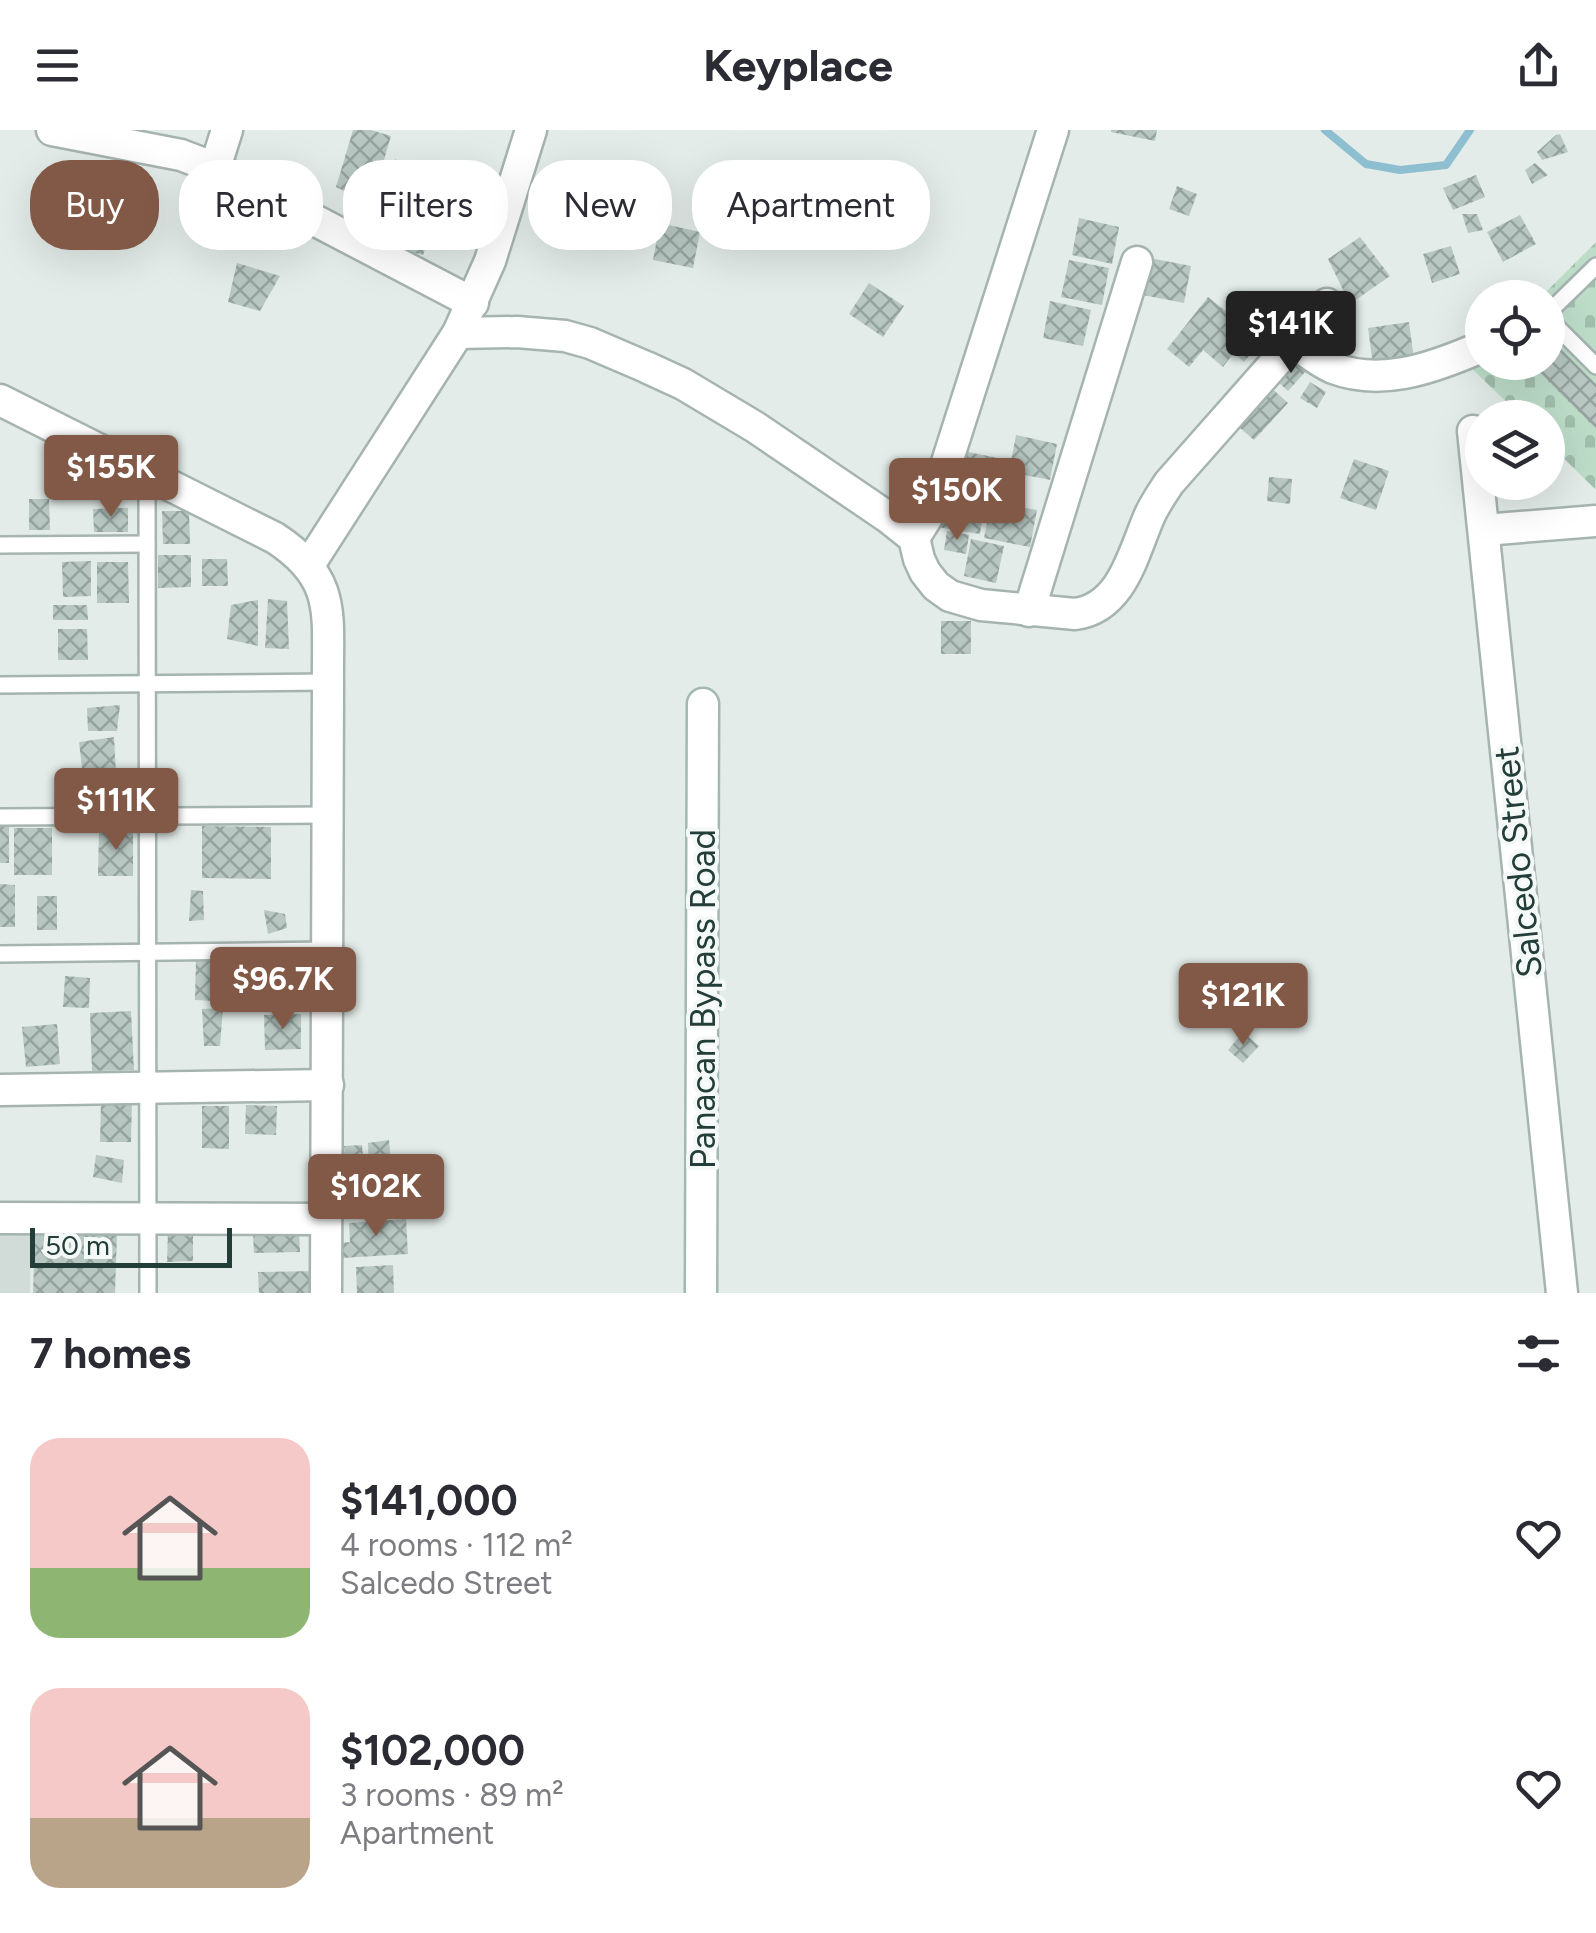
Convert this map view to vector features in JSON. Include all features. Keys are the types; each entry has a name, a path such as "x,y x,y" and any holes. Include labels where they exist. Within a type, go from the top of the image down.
{"street":[{"path":"52,130 195,160"},
{"path":"218,160 227,130"},
{"path":"309,565 458,333 501,228 531,130"},
{"path":"914,538 935,500 1053,130"},
{"path":"323,225 473,303"},
{"path":"1029,611 1137,262"},
{"path":"458,333 566,336 590,342 646,367 755,427 914,538 925,572 950,596 981,605 1075,614 1086,612 1112,594 1123,580 1150,514 1169,482 1326,304"},
{"path":"1293,342 1333,368 1362,376 1408,373 1465,354"},
{"path":"0,400 275,538 309,565 320,583 325,601 328,682 326,1293"},
{"name":"Salcedo Street","path":"1481,500 1562,1293"},
{"path":"1484,530 1596,521"},
{"name":"Panacan Bypass Road","path":"701,1293 704,704"},
{"path":"0,1090 328,1086"},
{"path":"0,1218 326,1219"}],"lane":[{"path":"1565,298 1596,266"},
{"path":"1565,333 1596,366"},
{"path":"147,473 148,1293"},
{"path":"0,545 147,544"},
{"path":"0,686 328,682"},
{"path":"0,817 328,815"},
{"path":"0,954 328,950"}],"shaded area":[{"path":"0,1233 31,1233 30,1293 0,1293"}],"green space":[{"path":"1596,242 1596,490 1565,460 1565,400 1504,400 1484,380 1565,380 1565,280 1558,280"}],"building":[{"path":"353,130 391,136 384,160 344,160"},
{"path":"1111,130 1157,130 1155,141"},
{"path":"1560,134 1568,152 1542,160 1537,152"},
{"path":"1535,163 1548,175 1532,184 1525,170"},
{"path":"343,164 343,190 336,187"},
{"path":"1476,175 1485,197 1453,210 1443,188"},
{"path":"1177,186 1197,194 1189,216 1169,209"},
{"path":"1462,214 1477,214 1483,230 1468,233"},
{"path":"1520,215 1536,244 1503,262 1487,232"},
{"path":"1079,218 1119,227 1112,264 1072,255"},
{"path":"672,226 692,230 692,250 696,250 693,268 653,260 655,250 672,250"},
{"path":"1360,237 1390,276 1350,304 1328,259"},
{"path":"1451,246 1460,274 1432,283 1423,254"},
{"path":"1150,258 1191,266 1184,303 1143,295"},
{"path":"1069,260 1109,268 1102,305 1061,297"},
{"path":"237,263 280,276 260,311 228,302"},
{"path":"869,283 904,306 883,337 849,314"},
{"path":"1208,297 1262,340 1244,362 1234,353 1223,367 1203,350 1189,367 1167,349"},
{"path":"1050,301 1091,310 1083,346 1043,338"},
{"path":"1409,322 1414,360 1373,365 1368,328"},
{"path":"1565,353 1596,384 1596,429 1547,380 1565,380"},
{"path":"1294,360 1306,371 1288,391 1276,380"},
{"path":"1310,382 1326,392 1317,408 1300,398"},
{"path":"1266,383 1288,403 1254,440 1232,421"},
{"path":"1016,435 1057,444 1050,480 1009,472"},
{"path":"958,450 998,458 991,495 950,487"},
{"path":"1354,459 1389,471 1376,510 1340,498"},
{"path":"1269,477 1292,479 1290,504 1267,501"},
{"path":"943,492 985,499 980,534 937,527"},
{"path":"29,499 49,499 50,530 29,530"},
{"path":"991,502 1037,510 1030,547 984,538"},
{"path":"128,508 128,532 94,532 93,509"},
{"path":"162,511 189,511 190,544 163,544"},
{"path":"947,531 969,535 966,554 944,550"},
{"path":"971,539 1004,546 996,583 964,576"},
{"path":"158,555 191,555 191,587 158,588"},
{"path":"202,559 227,559 228,586 202,586"},
{"path":"91,561 91,596 63,597 62,562"},
{"path":"97,562 128,562 129,603 97,603"},
{"path":"268,599 287,601 289,649 265,648"},
{"path":"258,600 258,646 227,639 231,605"},
{"path":"53,605 87,605 88,620 53,620"},
{"path":"941,621 971,621 971,654 941,654"},
{"path":"58,629 87,629 88,660 58,660"},
{"path":"120,705 117,731 88,731 87,708"},
{"path":"114,737 116,774 83,777 79,742"},
{"path":"202,826 271,827 271,879 202,878"},
{"path":"0,827 9,827 9,863 0,863"},
{"path":"14,828 52,828 52,875 14,875"},
{"path":"99,829 133,829 133,876 98,876"},
{"path":"0,884 15,885 15,927 0,927"},
{"path":"191,890 203,891 204,920 189,921"},
{"path":"37,896 57,896 57,930 37,930"},
{"path":"264,910 285,914 287,928 268,934"},
{"path":"196,958 232,960 231,1002 195,1000"},
{"path":"280,958 314,959 314,1008 279,1006"},
{"path":"65,976 90,978 89,1008 63,1007"},
{"path":"223,1008 220,1046 204,1046 202,1009"},
{"path":"131,1011 134,1070 92,1071 90,1013"},
{"path":"301,1014 301,1049 265,1050 264,1015"},
{"path":"57,1024 60,1064 26,1067 22,1027"},
{"path":"1243,1032 1259,1046 1243,1063 1228,1050"},
{"path":"101,1099 132,1100 131,1142 100,1142"},
{"path":"246,1105 277,1106 276,1135 245,1134"},
{"path":"202,1106 229,1106 229,1149 202,1148"},
{"path":"389,1140 392,1172 369,1173 368,1143"},
{"path":"362,1145 364,1171 346,1176 344,1146"},
{"path":"96,1155 124,1160 122,1183 93,1177"},
{"path":"406,1219 408,1254 342,1258 341,1243 350,1242 349,1223"},
{"path":"168,1231 193,1231 193,1261 167,1262"},
{"path":"299,1232 300,1252 254,1253 253,1233"},
{"path":"35,1233 117,1235 115,1293 33,1293"},
{"path":"393,1265 394,1293 357,1293 356,1267"},
{"path":"318,1271 318,1293 259,1293 258,1272"}],"waterway":[{"path":"1325,130 1366,164 1400,170 1446,165 1470,130"}]}
